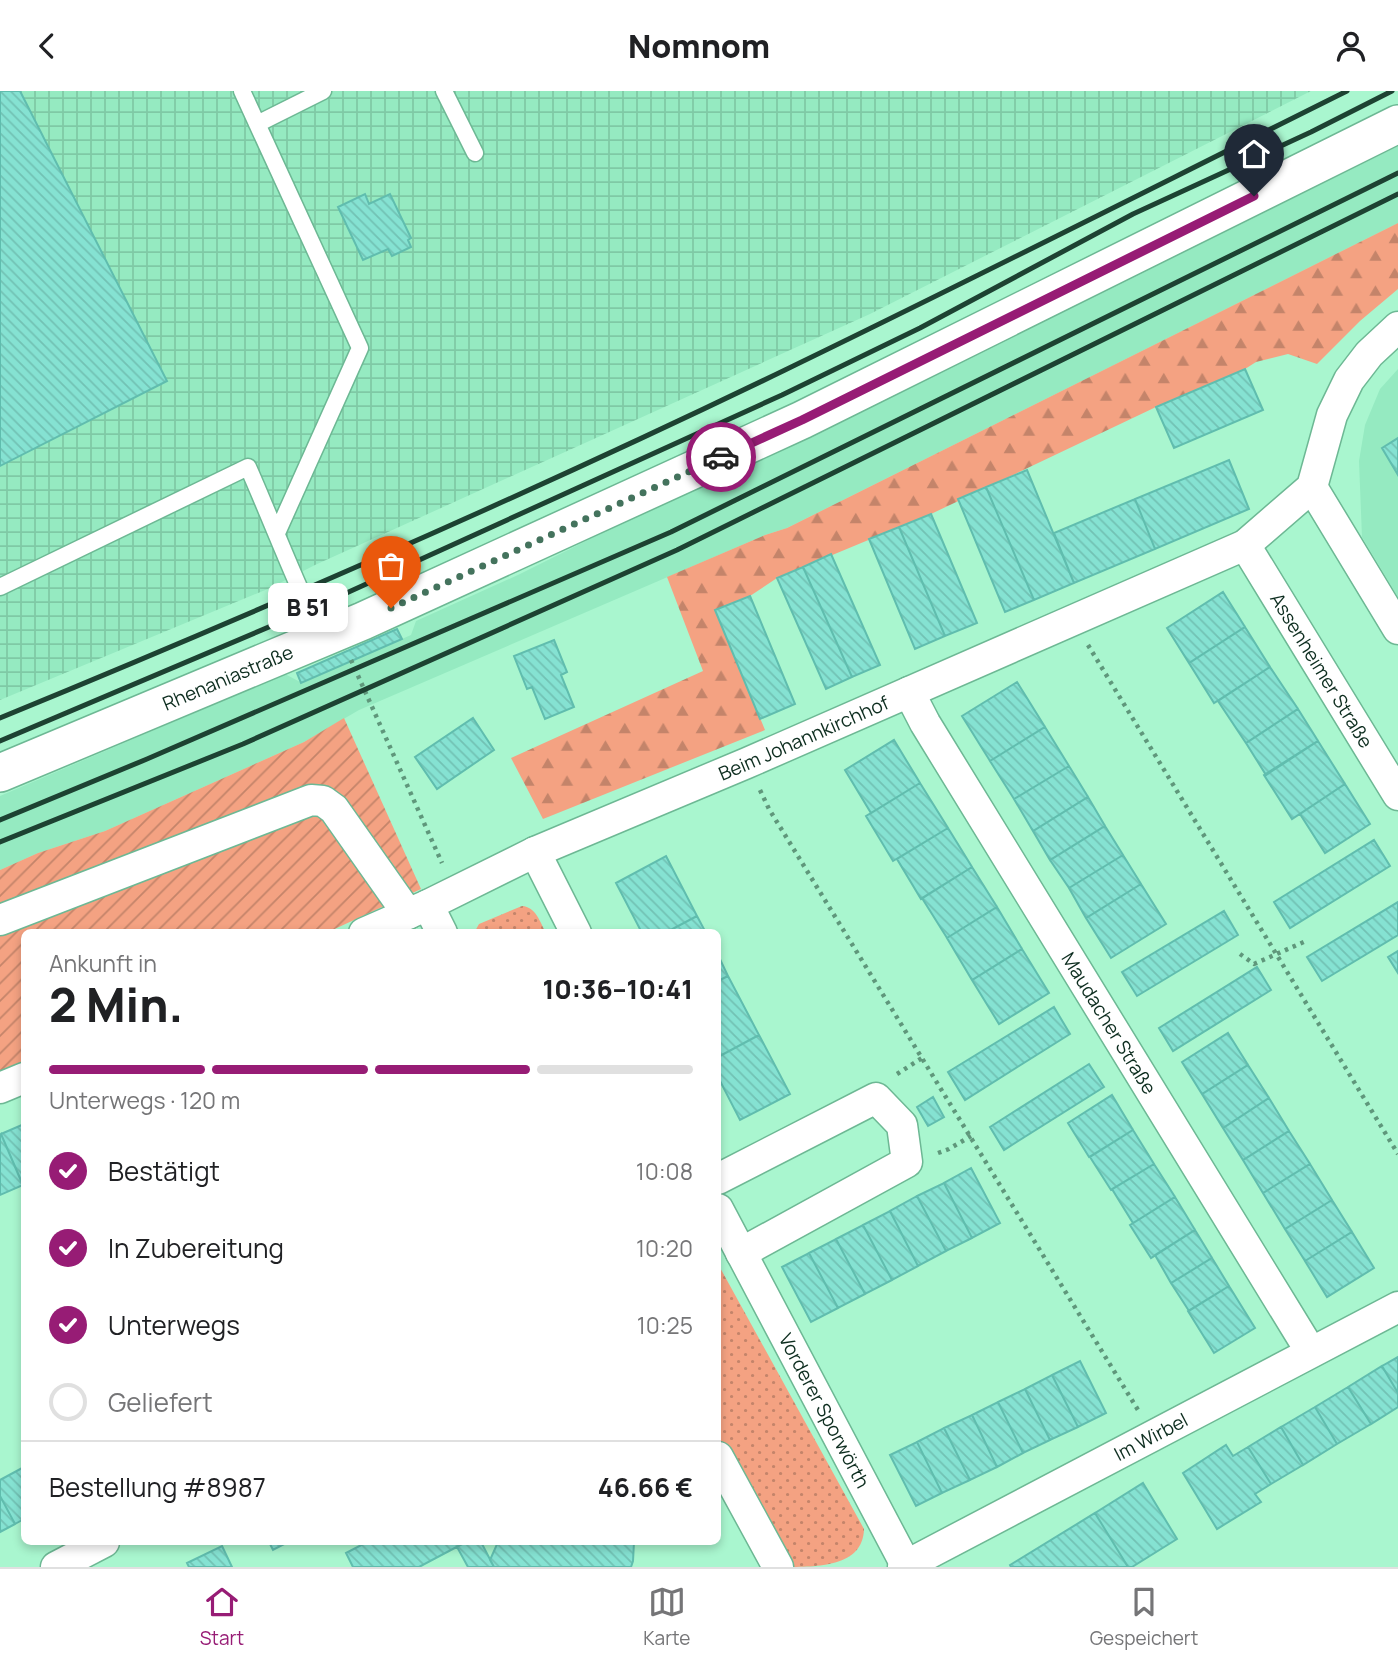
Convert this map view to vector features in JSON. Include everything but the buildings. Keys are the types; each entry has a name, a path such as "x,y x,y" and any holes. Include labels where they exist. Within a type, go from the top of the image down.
{"street":[{"name":"Rhenaniastraße","path":"0,773 336,647 802,420 1398,124"},
{"path":"1398,327 1369,354 1349,380 1332,415 1312,487 1398,629"},
{"name":"Beim Johannkirchhof","path":"373,929 455,893 535,852 1245,545 1312,487"},
{"name":"Assenheimer Straße","path":"1245,545 1398,795"},
{"name":"Maudacher Straße","path":"909,692 925,723 1311,1352"},
{"path":"0,920 311,800 323,801 334,809 438,929"},
{"path":"535,852 574,929"},
{"path":"0,1088 21,1079"},
{"path":"721,1177 877,1098 902,1125 906,1163 741,1252"},
{"name":"Vorderer Sporwörth","path":"721,1218 906,1566"},
{"name":"Im Wirbel","path":"906,1566 1398,1307"},
{"path":"721,1462 778,1567"},
{"path":"55,1567 98,1545"}],"lane":[{"path":"242,91 360,348 277,533"},
{"path":"257,124 323,91"},
{"path":"444,91 475,153"},
{"path":"0,587 248,467 293,577 336,647"}],"path":[{"path":"1073,620 1398,1154"},
{"path":"336,647 455,893"},
{"path":"769,809 1135,1405"},
{"path":"1240,954 1254,964 1306,941"},
{"path":"900,1070 922,1058"},
{"path":"949,1149 971,1136"}],"shaded area":[{"path":"0,91 1311,91 870,314 315,565 270,588 0,700"},
{"path":"1398,146 1398,223 787,528 765,535 359,710 304,742 105,831 38,853 0,870 0,796 285,674 302,683 411,635 416,621 838,423"},
{"path":"1398,369 1398,597 1362,537 1359,461 1365,425 1380,389"}],"green space":[{"path":"1398,223 1398,289 1360,321 1317,364 1288,354 1256,362 931,514 777,578 750,596 715,610 765,730 543,819 511,758 703,671 667,577 787,528"},
{"path":"344,718 421,889 335,929 21,929 21,1062 0,1071 0,870 38,853 105,831 304,742"},
{"path":"522,906 534,912 544,929 476,929 479,924"},
{"path":"721,1269 864,1529 862,1542 847,1558 824,1565 783,1567 721,1445"}],"railway":[{"path":"0,718 297,593 591,462 855,336 1347,91"},
{"path":"0,741 309,610 782,395 920,328 1133,214 1311,132 1392,91"},
{"path":"0,820 671,532 1398,173"},
{"path":"0,842 243,744 677,550 1398,194"}],"way so far":[{"path":"391,608 721,457"}],"place":[{"name":"B 51","path":"391,608"}],"route":[{"path":"721,457 802,420 1254,196"}]}
